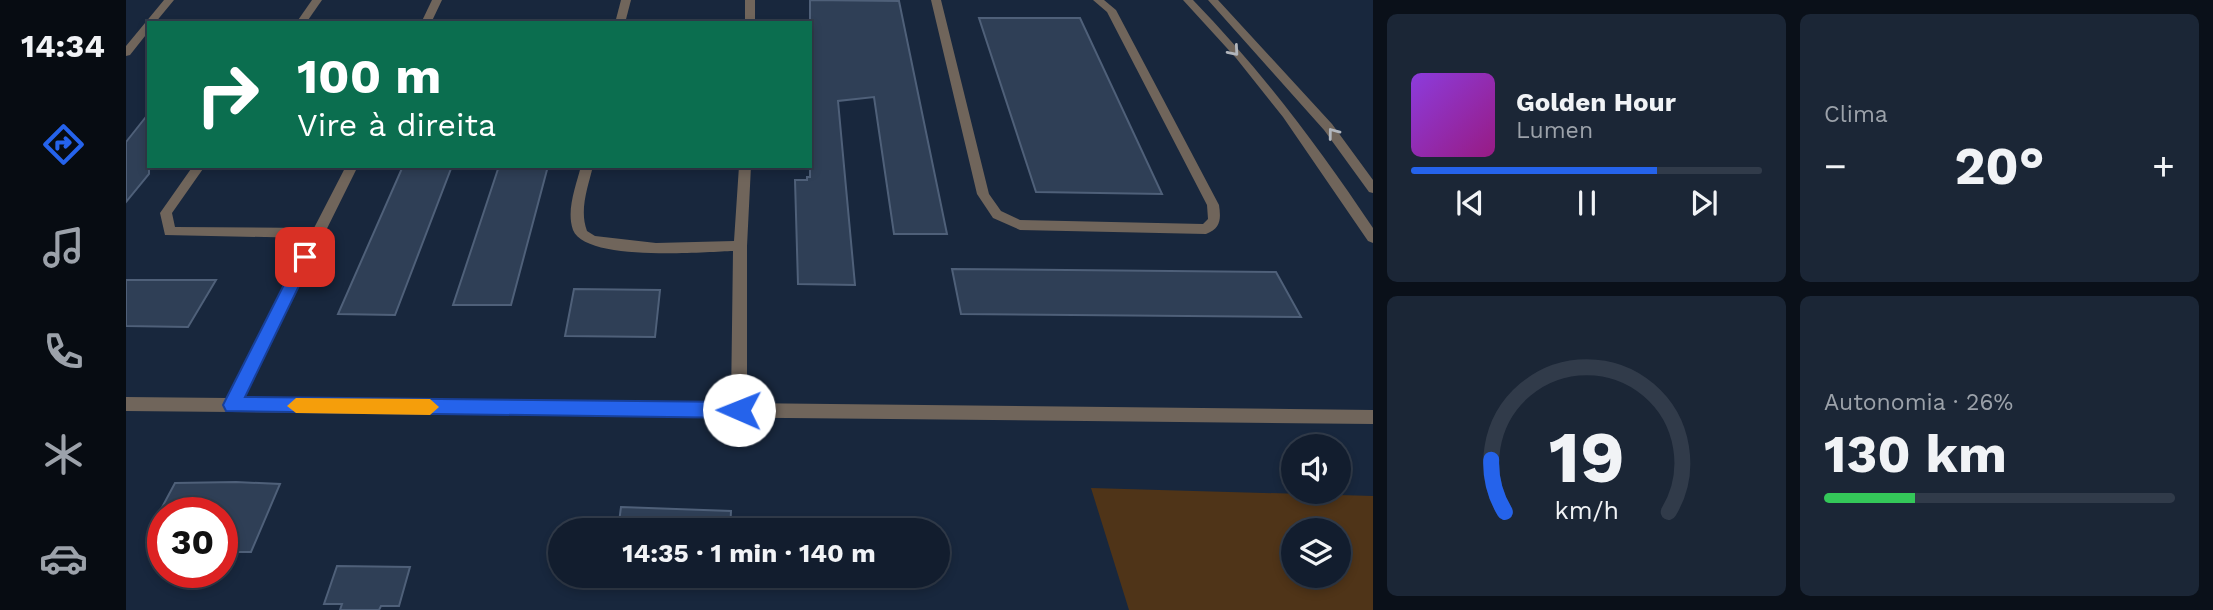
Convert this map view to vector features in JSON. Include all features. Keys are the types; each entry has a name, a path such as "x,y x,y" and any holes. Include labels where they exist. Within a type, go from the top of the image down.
{"street":[{"path":"152,21 169,0"},
{"path":"302,21 317,0"},
{"path":"427,21 437,0"},
{"path":"621,21 626,0"},
{"path":"750,0 750,21"},
{"path":"936,0 983,194 989,209 1001,219 1020,225 1206,229 1215,221 1213,205 1111,10 1098,0"},
{"path":"1188,0 1263,84 1329,170 1373,238"},
{"path":"1213,0 1328,127 1373,189"},
{"path":"127,51 147,26"},
{"path":"198,168 166,213 170,232 318,233"},
{"path":"232,405 351,168"},
{"path":"587,168 576,214 582,234 593,244 640,247 740,246"},
{"path":"739,410 740,246 744,168"},
{"path":"126,404 1373,418"}],"shaded area":[{"path":"1091,488 1281,493 1281,504 1351,504 1351,495 1373,496 1373,610 1129,610"}],"building":[{"path":"810,0 899,1 947,234 894,234 874,97 838,101 855,285 798,284 795,180 807,180 812,168"},
{"path":"979,18 1080,18 1162,194 1036,192"},
{"path":"147,116 149,174 126,202 126,142"},
{"path":"402,168 451,168 395,315 338,314"},
{"path":"498,168 547,168 511,305 453,305"},
{"path":"952,269 1276,272 1301,317 961,314"},
{"path":"126,280 216,280 188,327 126,326"},
{"path":"574,289 660,290 655,337 565,336"},
{"path":"175,483 280,484 251,552 238,552 238,497 168,497"},
{"path":"621,507 731,511 731,518 620,518"},
{"path":"337,566 410,567 399,606 381,606 379,610 340,610 342,604 324,604"}],"slow traffic":[{"path":"296,406 430,407"}],"route":[{"path":"305,257 232,405 739,410"}]}
